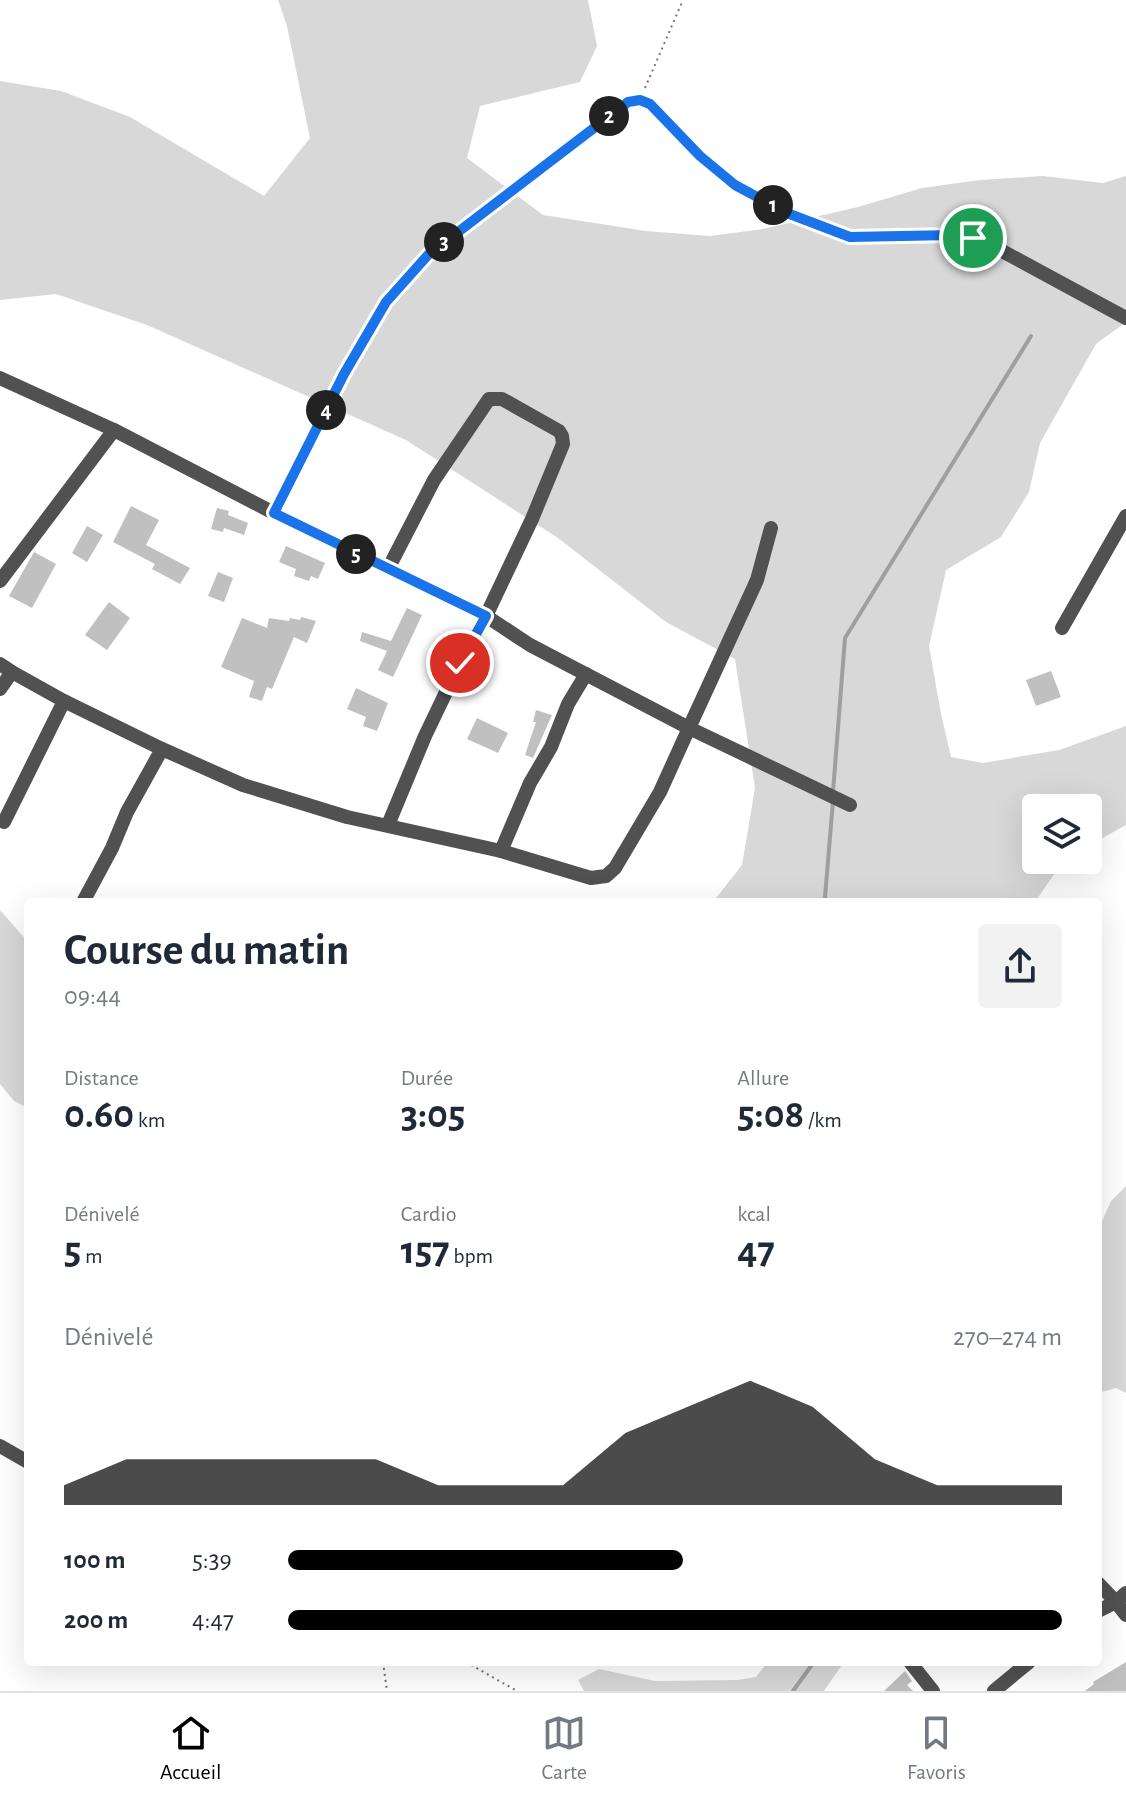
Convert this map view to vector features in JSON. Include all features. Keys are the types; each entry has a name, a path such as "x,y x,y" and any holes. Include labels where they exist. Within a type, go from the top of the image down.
{"street":[{"path":"274,513 344,374 396,290 428,255 628,102 640,100 650,104 700,156 735,185 787,213 850,237 953,235 973,238 1126,318"},
{"path":"0,378 114,430 274,513 486,616 530,645 689,728 850,805"},
{"path":"388,569 434,480 489,399 502,399 559,431 563,444 532,519 425,736 388,825"},
{"path":"0,581 114,430"},
{"path":"1062,628 1126,516"},
{"path":"0,689 6,668 64,701 243,785 347,817 501,851 591,878 606,876 615,868 660,792 757,580 771,528"},
{"path":"501,851 530,783 586,674"},
{"path":"4,822 64,701"},
{"path":"85,898 162,749"},
{"path":"0,1446 24,1460"},
{"path":"1102,1585 1121,1597 1126,1615"},
{"path":"1102,1609 1121,1597"},
{"path":"913,1666 933,1691"},
{"path":"994,1691 1024,1666"}],"path":[{"path":"640,100 683,0"},
{"path":"384,1666 387,1691"},
{"path":"473,1666 517,1691"}],"shaded area":[{"path":"278,0 588,0 597,46 580,82 480,106 467,158 543,215 646,231 710,236 763,229 858,207 922,188 1043,176 1103,183 1126,176 1126,322 1096,344 1040,443 1029,492 1001,537 946,570 929,646 951,757 983,763 1059,750 1126,726 1126,825 1102,838 1102,794 1022,794 1022,874 1054,874 1038,898 716,898 742,865 755,788 735,659 666,622 558,538 406,440 147,325 56,294 0,300 0,81 61,91 130,117 264,196 310,138 287,26"},
{"path":"0,910 24,937 24,1106 14,1101 0,1084"},
{"path":"1126,1186 1126,1393 1116,1388 1102,1392 1102,1221 1111,1201"},
{"path":"765,1666 841,1666 824,1691 584,1691 578,1680 599,1669 655,1681 756,1677"}],"building":[{"path":"131,506 159,520 146,545 190,568 180,584 152,569 155,564 113,542"},
{"path":"217,508 229,511 228,515 248,523 244,535 224,528 223,532 211,529"},
{"path":"87,526 103,535 87,562 72,553"},
{"path":"286,546 325,563 318,579 311,576 309,581 294,576 296,569 279,562"},
{"path":"34,552 56,564 32,608 9,596"},
{"path":"218,572 233,578 224,602 208,596"},
{"path":"109,602 130,618 107,650 85,635"},
{"path":"407,608 422,615 393,677 378,670 387,651 360,641 362,632 391,641"},
{"path":"301,617 316,621 307,643 294,637 272,689 267,687 262,701 249,697 254,681 221,667 242,618 267,628 269,618 289,621 290,618 300,620"},
{"path":"1051,671 1061,697 1036,706 1026,680"},
{"path":"356,688 388,703 377,731 363,726 366,717 347,709"},
{"path":"536,710 552,715 533,758 525,755 536,722 533,722"},
{"path":"477,718 508,733 498,753 467,739"},
{"path":"1126,1662 1126,1691 1085,1691 1093,1682"},
{"path":"905,1671 912,1681 907,1685 913,1691 884,1691"}],"waterway":[{"path":"833,792 845,638 1031,336"},
{"path":"825,898 833,801"},
{"path":"793,1691 811,1666"}],"route":[{"path":"460,663 486,616 274,513 344,374 386,302 428,255 628,102 640,100 650,104 700,156 735,185 787,213 850,237 953,235 973,238"}]}
